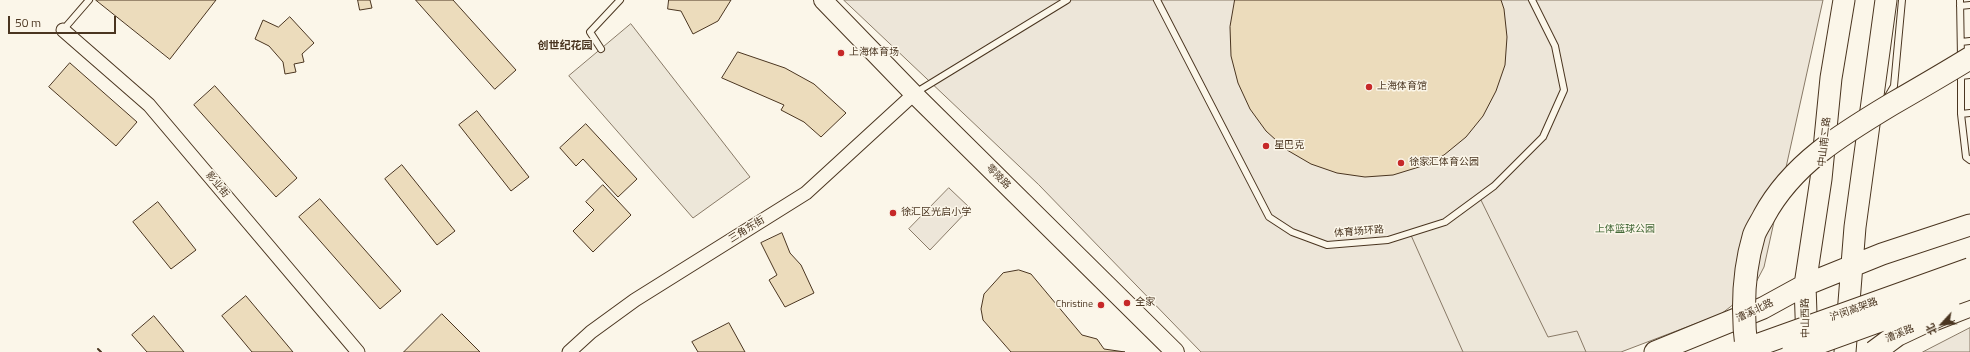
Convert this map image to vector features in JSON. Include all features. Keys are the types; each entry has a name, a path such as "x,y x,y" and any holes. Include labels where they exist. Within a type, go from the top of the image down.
{"highway":[{"path":"1747,352 1743,305 1755,234 1771,204 1791,178 1819,151 1850,129 1964,59"},
{"name":"沪闵高架路","path":"1738,352 1970,269"},
{"path":"1792,352 1970,288"},
{"path":"1874,352 1897,335 1970,299"},
{"path":"1891,352 1911,333 1937,316"}],"main road":[{"name":"中山南二路","path":"1805,285 1819,194 1831,78 1844,0"},
{"path":"1845,352 1855,227 1886,0"},
{"path":"1852,267 1882,254 1970,225"},
{"name":"漕溪北路","path":"1655,352 1763,308 1805,285 1852,267"},
{"name":"中山西路","path":"1805,285 1807,352"},
{"name":"漕溪路","path":"1852,352 1970,306"}],"street":[{"name":"零陵路","path":"823,0 914,94 1175,352"},
{"name":"影业街","path":"63,30 149,104 358,352"},
{"name":"三角东街","path":"568,352 591,332 635,300 806,193 914,94"}],"lane":[{"path":"63,30 88,0"},
{"path":"601,49 590,32 620,0"},
{"path":"914,94 1066,0"},
{"name":"体育场环路","path":"1157,0 1269,217 1292,232 1327,245 1388,240 1445,222 1494,186 1543,137 1564,90 1555,46 1532,0"},
{"path":"1868,131 1894,86 1902,0"},
{"path":"1970,5 1960,3 1964,59 1960,114 1966,157 1970,160"},
{"path":"1970,40 1964,59 1970,75"},
{"path":"1960,114 1970,113"}],"green space":[{"name":"徐家汇体育公园","path":"844,0 1823,0 1764,267 1752,290 1721,314 1621,352 1201,352 1039,185"},
{"path":"949,188 970,208 930,250 909,229"},
{"path":"1970,328 1970,352 1923,352"}],"shaded area":[{"path":"631,24 750,177 693,218 569,76"},
{"path":"1479,196 1548,337 1577,331 1586,352 1463,352 1410,233 1445,222"}],"building":[{"path":"96,0 216,0 170,59"},
{"path":"358,0 370,0 372,8 360,10"},
{"path":"416,0 453,0 516,70 495,89"},
{"path":"669,0 731,0 718,21 693,34 681,11 668,9"},
{"name":"上海体育馆","path":"1235,0 1501,0 1504,9 1507,37 1505,65 1496,91 1483,116 1466,137 1444,155 1419,167 1393,175 1365,177 1337,173 1311,164 1287,150 1266,131 1250,109 1238,83 1231,56 1230,27"},
{"path":"290,17 314,43 302,54 304,62 294,64 296,72 285,74 283,62 269,46 255,39 263,20 278,27"},
{"path":"738,52 785,68 814,84 846,113 821,137 804,122 781,110 784,105 722,78"},
{"path":"70,63 137,122 116,146 49,87"},
{"path":"215,86 297,178 276,197 194,105"},
{"path":"477,111 529,177 511,191 459,125"},
{"path":"586,124 637,179 618,197 583,159 576,166 560,148"},
{"path":"402,165 455,231 437,245 385,179"},
{"path":"603,185 631,215 593,252 573,231 594,210 586,202"},
{"path":"320,199 401,291 380,309 299,217"},
{"path":"158,202 196,250 171,269 133,222"},
{"path":"782,233 790,253 801,265 814,293 785,307 769,280 777,275 761,243"},
{"path":"1019,270 1031,274 1082,335 1097,339 1104,349 1125,352 1011,352 983,320 981,309 984,294 1003,273"},
{"path":"246,296 293,352 252,352 222,316"},
{"path":"442,314 480,352 404,352"},
{"path":"154,316 184,352 147,352 132,335"},
{"path":"729,323 745,352 698,352 692,342"}],"wall":[{"path":"98,349 101,352"}],"place":[{"name":"上海体育场","path":"841,53"},
{"name":"上海体育馆","path":"1369,87"},
{"name":"星巴克","path":"1266,146"},
{"name":"徐家汇体育公园","path":"1401,163"},
{"name":"徐汇区光启小学","path":"893,213"},
{"name":"全家","path":"1127,303"},
{"name":"Christine","path":"1101,305"}],"district":[{"name":"创世纪花园","path":"565,46"}],"park label":[{"name":"上体篮球公园","path":"1625,230"}]}
